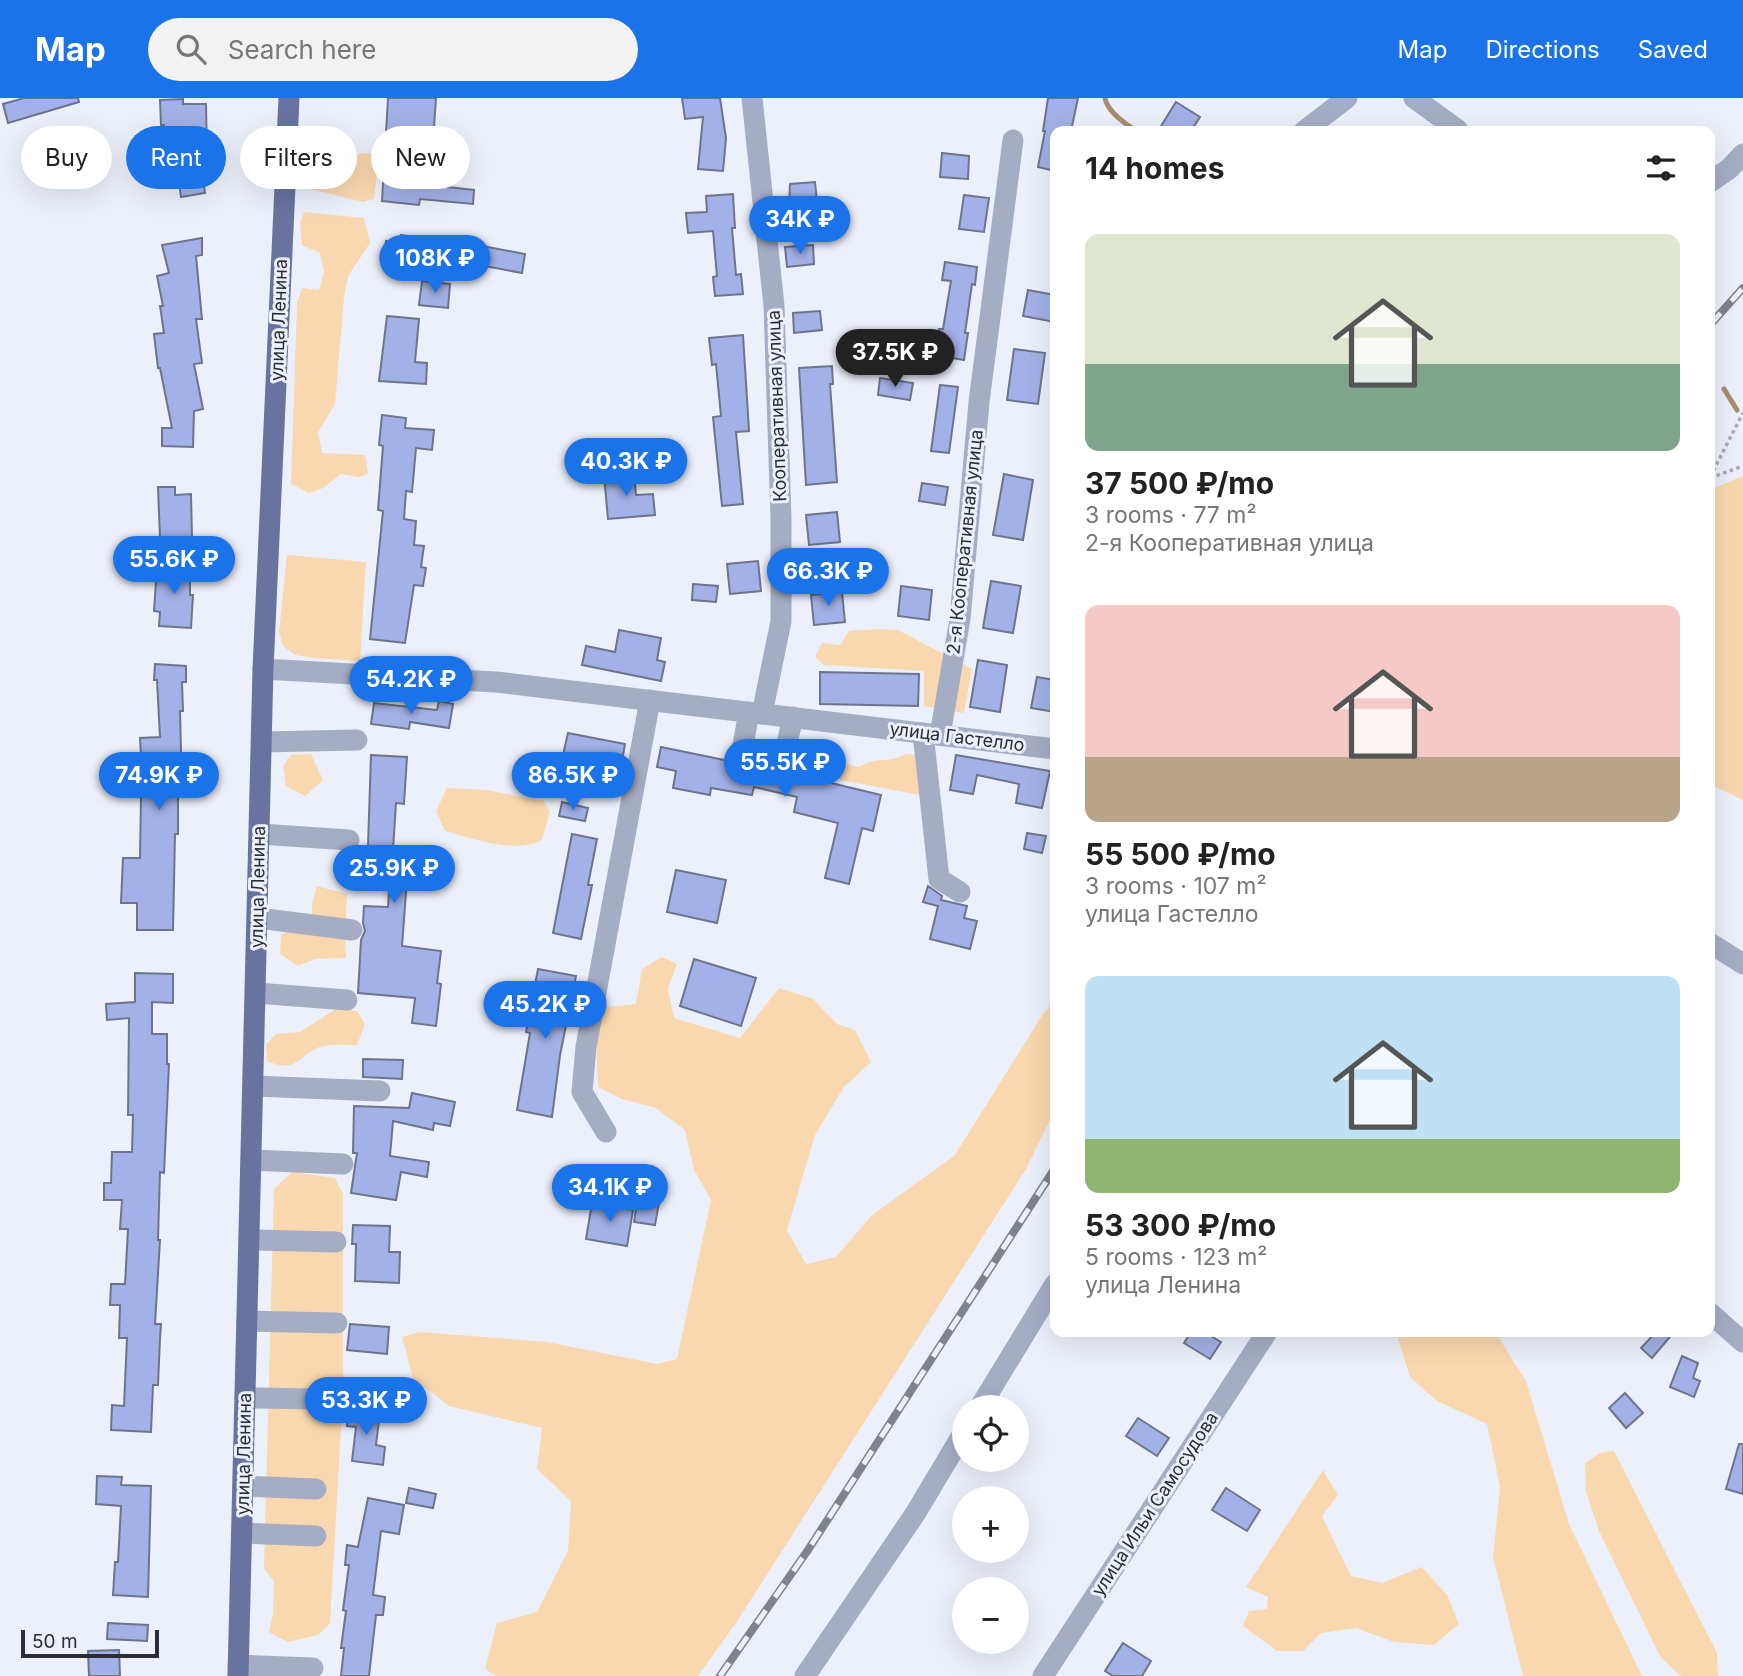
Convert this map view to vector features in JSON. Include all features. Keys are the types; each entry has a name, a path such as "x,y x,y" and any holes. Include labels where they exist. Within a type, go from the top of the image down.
{"main road":[{"name":"улица Ленина","path":"238,1671 263,669 289,98"}],"street":[{"name":"Кооперативная улица","path":"741,755 781,621 774,306 752,98"},
{"path":"1311,126 1347,98"},
{"path":"1415,98 1453,126"},
{"name":"2-я Кооперативная улица","path":"960,892 939,879 931,734 960,619 979,402 1013,140"},
{"path":"1715,179 1743,154"},
{"name":"улица Гастелло","path":"263,669 496,682 1050,748"},
{"path":"606,1132 582,1091 586,1047 650,700"},
{"path":"782,765 793,717"},
{"path":"262,742 357,740"},
{"path":"260,834 349,840"},
{"path":"258,918 352,930"},
{"path":"1715,946 1743,964"},
{"path":"256,993 347,1000"},
{"path":"253,1086 380,1091"},
{"path":"251,1160 343,1164"},
{"path":"249,1240 336,1242"},
{"path":"987,1395 1050,1292"},
{"path":"1715,1317 1743,1342"},
{"path":"247,1321 337,1324"},
{"name":"улица Ильи Самосудова","path":"1043,1676 1264,1337"},
{"path":"245,1398 319,1399"},
{"path":"805,1676 915,1514 952,1452"},
{"path":"243,1486 316,1489"},
{"path":"242,1533 316,1536"},
{"path":"238,1671 313,1668"}],"path":[{"path":"1715,468 1743,413"},
{"path":"1715,476 1743,466"}],"shaded area":[{"path":"371,154 371,189 375,189 374,199 363,202 310,189 357,189 357,155"},
{"path":"304,212 364,218 370,243 348,276 335,404 318,432 322,453 365,455 368,474 359,477 341,474 323,488 309,493 291,484 297,303 302,288 319,290 324,272 320,253 302,245 300,223"},
{"path":"1743,476 1743,800 1715,786 1715,488"},
{"path":"287,555 366,562 360,661 295,655 283,646 279,632"},
{"path":"898,630 972,669 964,713 924,706 924,671 824,665 815,657 822,643 840,645 849,631"},
{"path":"311,754 323,780 305,796 286,786 283,766 291,755"},
{"path":"905,754 916,755 925,796 840,780 832,772 839,763 859,767 872,761 892,759"},
{"path":"447,788 486,790 544,801 550,812 542,840 519,846 506,845 445,831 436,811"},
{"path":"317,886 347,894 346,958 315,959 298,966 280,954 281,935 292,929 311,933 312,904"},
{"path":"662,957 677,964 668,989 674,1018 740,1038 779,988 813,999 837,1024 855,1030 871,1062 844,1087 815,1135 787,1230 806,1264 836,1257 871,1216 955,1155 1050,1006 1050,1120 1026,1169 736,1623 698,1676 496,1676 485,1669 497,1623 537,1612 568,1551 571,1501 537,1469 542,1428 449,1406 413,1378 402,1337 420,1332 547,1342 657,1364 677,1359 711,1200 694,1170 685,1130 656,1108 622,1099 598,1087 596,1034 606,1007 636,1004 642,969"},
{"path":"339,1007 357,1011 365,1024 357,1045 323,1046 286,1066 267,1061 266,1045 276,1034 300,1032"},
{"path":"292,1172 335,1178 343,1194 343,1393 330,1623 318,1635 288,1642 269,1632 273,1614 274,1582 264,1568 274,1189"},
{"path":"1398,1337 1498,1337 1526,1381 1569,1524 1642,1676 1523,1676 1493,1558 1500,1487 1487,1424 1437,1401 1410,1377"},
{"path":"1614,1451 1717,1653 1718,1676 1681,1676 1661,1658 1599,1531 1586,1492 1585,1463 1600,1453"},
{"path":"1323,1470 1338,1495 1322,1516 1351,1576 1382,1583 1422,1567 1447,1595 1459,1624 1434,1645 1394,1642 1356,1628 1321,1633 1303,1651 1277,1651 1243,1626 1249,1611 1267,1609 1268,1597 1246,1587"}],"building":[{"path":"24,98 78,98 79,102 8,123 3,104"},
{"path":"388,98 436,98 434,126 386,126"},
{"path":"682,98 720,98 726,138 723,171 698,169 703,117 685,119"},
{"path":"1048,98 1078,98 1072,126 1050,126 1050,170 1038,167"},
{"path":"183,99 183,104 206,104 206,126 161,125 160,100"},
{"path":"1176,102 1200,117 1194,126 1161,126"},
{"path":"942,153 969,156 968,179 940,177"},
{"path":"815,182 817,201 789,204 790,184"},
{"path":"180,189 204,189 205,193 181,197"},
{"path":"383,189 474,190 473,204 420,199 419,205 382,201"},
{"path":"733,194 735,228 732,228 736,275 741,274 743,294 715,296 713,277 717,276 713,231 688,233 686,213 707,212 706,196"},
{"path":"964,195 989,198 984,232 959,229"},
{"path":"401,235 416,237 413,263 384,259 386,241 401,243"},
{"path":"202,238 202,255 196,256 202,319 196,319 202,363 194,364 203,409 194,411 193,447 162,446 162,428 172,428 158,368 154,334 164,333 160,306 163,306 157,276 169,273 162,245"},
{"path":"472,244 525,254 522,273 469,263"},
{"path":"813,245 814,264 787,267 785,247"},
{"path":"945,262 977,267 965,333 968,333 964,360 935,355 939,329 943,329 951,281 942,280"},
{"path":"422,281 450,284 448,308 419,305"},
{"path":"1028,290 1050,294 1050,321 1023,316"},
{"path":"820,311 822,330 794,333 793,313"},
{"path":"387,316 419,319 415,362 427,363 426,384 379,381"},
{"path":"743,335 749,431 736,432 743,504 722,506 713,417 721,416 716,364 712,365 709,338"},
{"path":"1014,349 1045,353 1038,404 1007,400"},
{"path":"832,366 833,384 830,384 837,482 806,485 799,368"},
{"path":"880,378 913,383 910,400 878,395"},
{"path":"940,385 958,387 949,453 931,451"},
{"path":"382,415 406,418 405,428 434,430 432,450 416,448 412,492 406,491 404,519 416,521 414,545 424,546 421,567 426,568 423,586 414,585 405,643 370,639 383,511 378,510 383,446 379,445"},
{"path":"634,473 636,495 653,494 655,515 608,519 604,475"},
{"path":"1004,474 1033,480 1023,540 993,535"},
{"path":"922,483 948,487 945,505 919,501"},
{"path":"158,487 175,487 175,495 191,494 192,537 160,538"},
{"path":"837,512 840,542 809,545 806,515"},
{"path":"758,561 761,591 730,594 727,564"},
{"path":"157,565 190,565 190,595 193,595 191,628 159,626 160,612 154,611"},
{"path":"991,581 1021,586 1013,633 983,628"},
{"path":"693,584 718,586 716,602 692,600"},
{"path":"901,586 932,590 929,620 898,616"},
{"path":"842,592 845,622 814,625 811,595"},
{"path":"619,630 661,638 657,660 665,662 661,681 582,665 586,646 615,652"},
{"path":"978,660 1007,665 1000,712 970,707"},
{"path":"155,664 186,666 186,682 182,682 183,711 180,711 182,792 178,792 178,834 175,834 173,930 137,930 137,903 121,903 123,858 140,858 141,796 153,797 155,756 141,756 140,738 160,737"},
{"path":"820,672 919,674 918,706 820,704"},
{"path":"1037,677 1050,679 1050,711 1031,708"},
{"path":"439,701 453,704 449,728 410,722 409,729 371,724 374,703 437,710"},
{"path":"568,733 625,744 621,767 563,755"},
{"path":"661,747 729,761 738,769 750,765 758,766 770,770 780,778 791,774 881,795 873,831 862,828 849,884 825,878 838,823 794,812 797,797 754,787 752,795 711,788 710,795 673,788 676,771 657,767"},
{"path":"371,755 407,757 404,804 396,803 393,850 418,851 417,880 407,879 402,946 441,951 437,983 441,984 436,1026 412,1023 415,998 358,993 361,940 365,931 364,906 388,907 390,878 367,876"},
{"path":"956,755 1050,771 1042,808 1016,803 1019,784 977,775 973,794 950,790"},
{"path":"562,802 588,808 585,821 559,816"},
{"path":"1027,833 1046,836 1042,853 1024,849"},
{"path":"572,834 597,839 588,885 592,885 581,939 553,933"},
{"path":"676,870 726,880 717,923 667,912"},
{"path":"928,886 942,896 941,900 967,906 964,918 977,921 970,949 930,939 938,906 923,902"},
{"path":"694,959 756,978 741,1026 680,1006"},
{"path":"538,969 576,976 560,1055 552,1117 517,1110 530,1033 526,1032"},
{"path":"135,973 173,974 173,1003 152,1002 152,1034 167,1034 169,1064 164,1173 160,1172 160,1240 155,1324 161,1324 158,1385 153,1385 151,1432 111,1430 112,1405 124,1406 127,1338 119,1338 120,1305 110,1305 111,1284 125,1284 128,1229 120,1229 122,1200 104,1200 104,1183 111,1183 112,1152 132,1152 133,1115 128,1115 129,1018 107,1020 106,1004 135,1002"},
{"path":"363,1059 403,1060 402,1079 363,1077"},
{"path":"412,1093 455,1102 450,1126 434,1123 433,1130 393,1121 390,1156 429,1162 427,1177 401,1172 396,1200 351,1193 357,1153 353,1153 354,1106 409,1108"},
{"path":"640,1183 662,1186 655,1225 634,1222"},
{"path":"592,1203 633,1210 627,1246 586,1239"},
{"path":"353,1225 390,1226 389,1252 400,1252 399,1283 355,1281 356,1244 352,1244"},
{"path":"350,1324 389,1327 387,1354 347,1350"},
{"path":"1188,1337 1212,1337 1221,1342 1210,1359 1184,1343"},
{"path":"1651,1337 1670,1337 1652,1358 1641,1348"},
{"path":"1682,1356 1698,1363 1693,1378 1700,1381 1694,1397 1670,1387"},
{"path":"1625,1393 1643,1413 1626,1428 1609,1408"},
{"path":"349,1408 380,1412 376,1445 385,1447 383,1465 352,1461 356,1427 347,1426"},
{"path":"1138,1418 1169,1438 1157,1456 1126,1436"},
{"path":"1739,1444 1743,1444 1743,1494 1726,1489"},
{"path":"97,1476 122,1477 121,1485 151,1486 148,1597 113,1595 121,1506 96,1504"},
{"path":"409,1488 436,1494 433,1508 406,1503"},
{"path":"1226,1488 1260,1510 1247,1531 1212,1510"},
{"path":"368,1498 404,1505 399,1534 381,1531 373,1595 385,1597 383,1615 376,1615 369,1676 341,1676 344,1648 341,1648 346,1611 343,1610 349,1565 345,1565 347,1545 358,1547"},
{"path":"108,1623 148,1625 147,1641 107,1639"},
{"path":"1123,1643 1151,1661 1142,1676 1113,1676 1105,1671"},
{"path":"119,1650 120,1676 89,1676 88,1651"}],"waterway":[{"path":"1105,98 1113,113 1130,126"},
{"path":"1724,389 1737,410"}],"railway":[{"path":"1715,319 1743,288"},
{"path":"720,1676 808,1550 1050,1176"}]}
